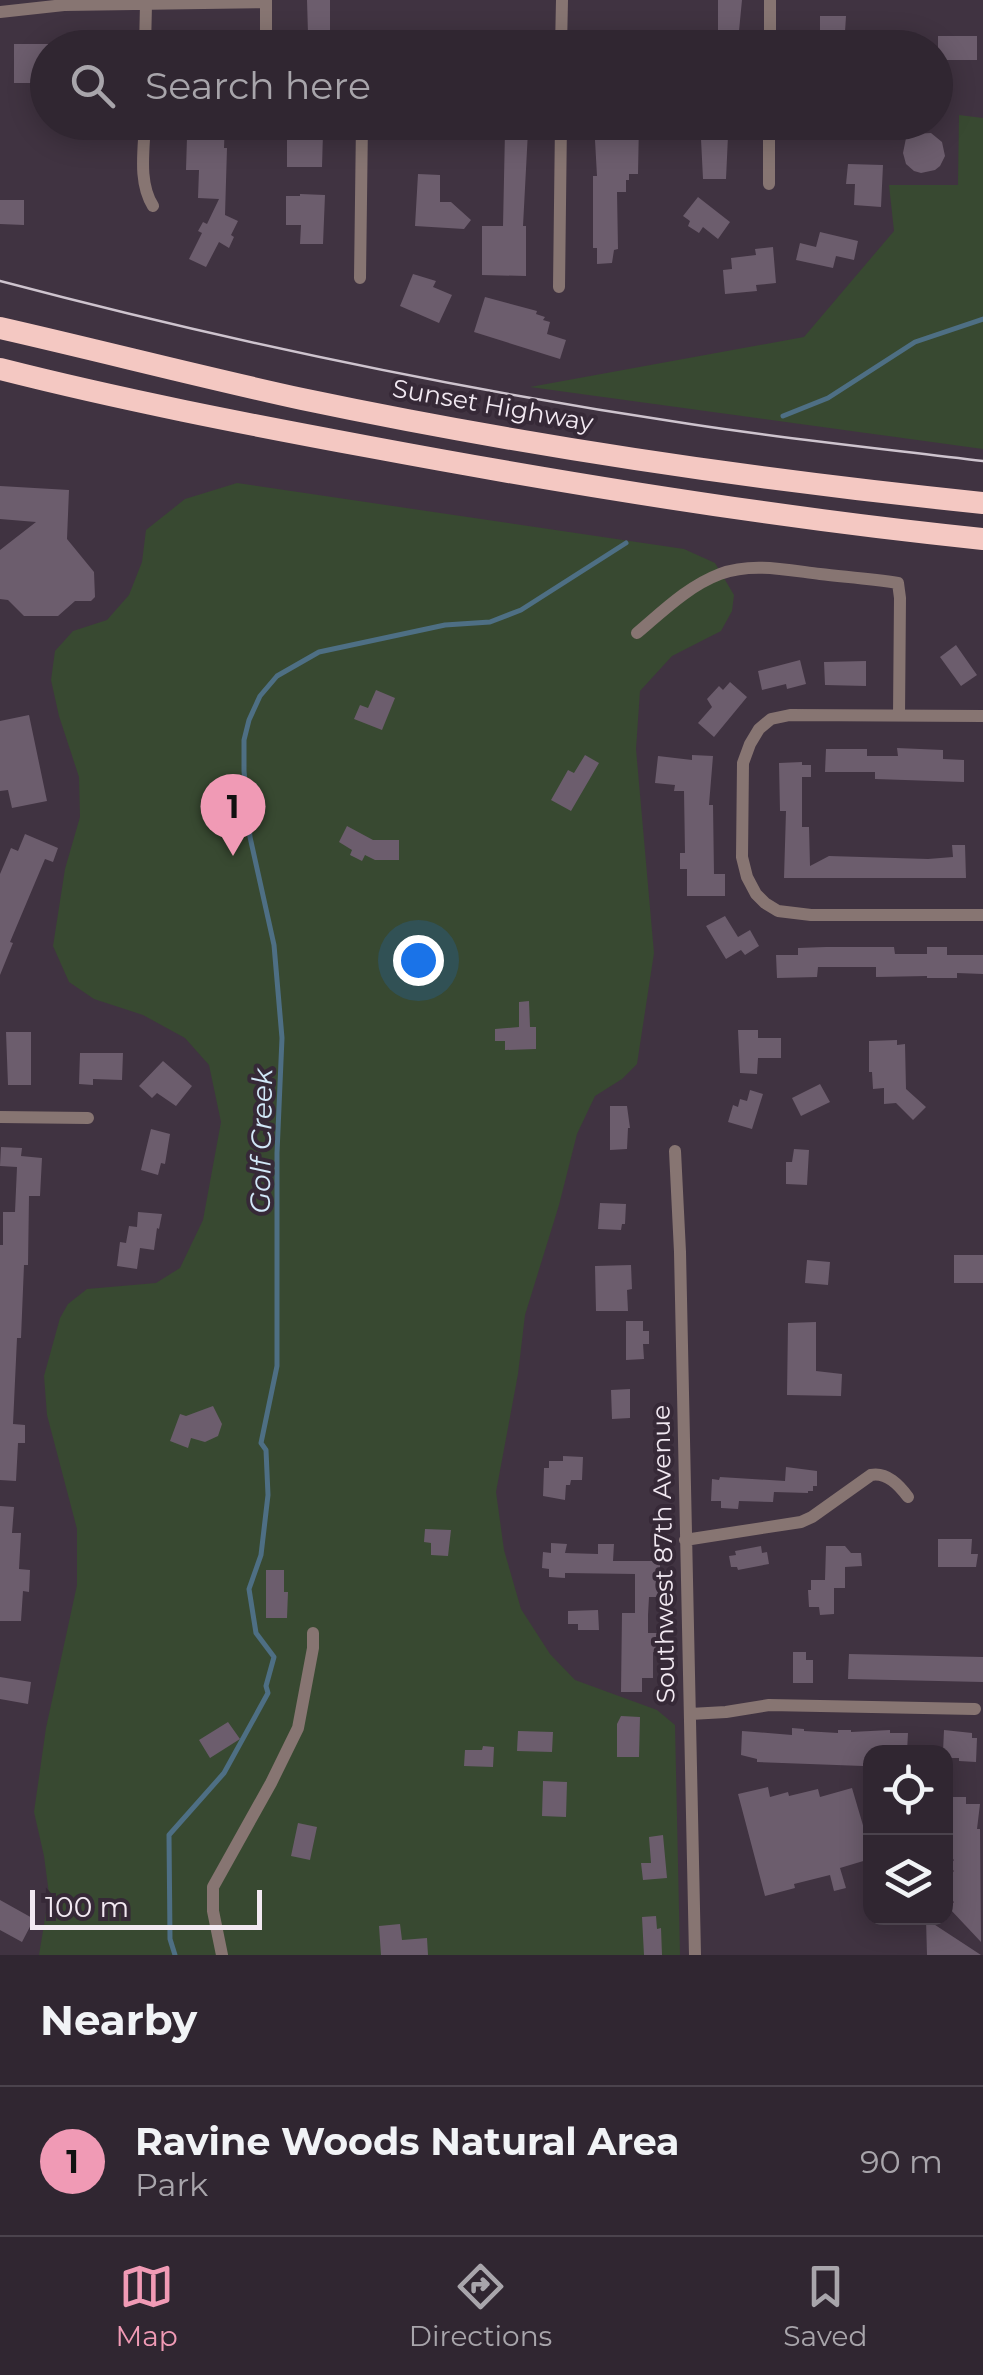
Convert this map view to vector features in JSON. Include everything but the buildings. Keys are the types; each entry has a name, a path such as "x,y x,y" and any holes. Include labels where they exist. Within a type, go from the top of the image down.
{"highway":[{"name":"Sunset Highway","path":"0,328 302,398 463,429 792,481 983,503"},
{"path":"0,370 459,464 732,507 983,539"}],"street":[{"path":"562,0 562,30"},
{"path":"770,0 770,30"},
{"path":"0,12 64,5 266,1 266,30"},
{"path":"146,4 146,30"},
{"path":"144,140 144,182 153,206"},
{"path":"360,278 362,140"},
{"path":"559,287 560,140"},
{"path":"769,140 769,184"},
{"path":"637,633 699,585 738,570 766,567 898,583 898,715"},
{"path":"983,716 772,719 759,729 744,763 742,857 746,877 756,894 778,911 811,915 983,915"},
{"path":"0,1117 88,1118"},
{"name":"Southwest 87th Avenue","path":"675,1151 695,1955"},
{"path":"684,1540 802,1522 871,1475 887,1477 908,1497"},
{"path":"222,1955 212,1887 298,1728 313,1633"},
{"path":"690,1714 768,1705 974,1709"}],"green space":[{"path":"959,115 983,118 983,449 530,387 804,337 894,231 889,185 958,185"},
{"path":"237,483 684,549 715,563 734,595 732,611 721,631 672,656 640,691 636,749 654,953 637,1064 595,1096 577,1134 525,1315 496,1492 504,1550 521,1609 550,1654 575,1680 657,1710 675,1725 680,1955 39,1955 49,1894 34,1812 46,1728 77,1585 77,1529 47,1415 44,1376 60,1318 68,1304 87,1289 156,1283 180,1268 203,1220 221,1122 209,1065 185,1038 143,1015 94,999 69,982 53,946 65,869 80,817 79,777 51,680 55,651 73,631 107,620 129,595 142,562 146,530 185,499"}],"waterway":[{"name":"Golf Creek","path":"783,416 828,398 915,342 983,319"},
{"name":"Golf Creek","path":"175,1955 170,1939 169,1835 224,1773 268,1693 266,1686 274,1657 256,1633 249,1589 261,1555 268,1495 266,1450 261,1443 277,1366 277,1153 282,1038 274,945 250,837 244,771 244,740 249,720 260,696 277,676 319,652 445,625 490,622 521,610 626,543"}],"tram line":[{"path":"0,281 171,324 516,395 726,429 983,461"}],"place":[{"name":"Ravine Woods Natural Area","path":"233,856"}]}
